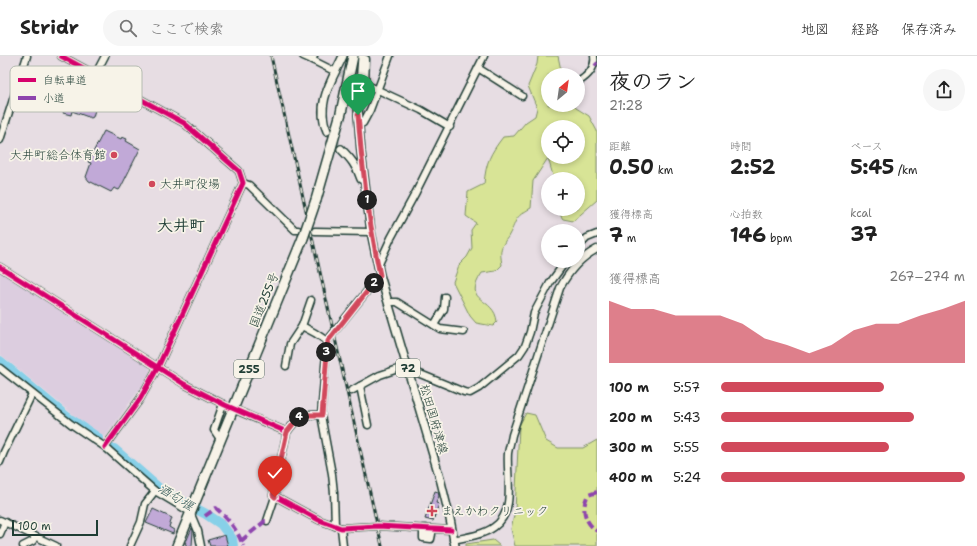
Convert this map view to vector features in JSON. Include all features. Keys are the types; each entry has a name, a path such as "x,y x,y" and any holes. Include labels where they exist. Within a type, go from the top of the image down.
{"highway":[{"name":"国道255号","path":"176,546 316,200 359,57"}],"main road":[{"path":"327,131 324,123 323,102 343,56"},
{"name":"松田国府津線","path":"359,57 358,115 361,152 378,266 441,482 450,518 454,543"},
{"name":"松田国府津線","path":"341,149 355,163 368,206"}],"street":[{"path":"24,66 27,56"},
{"path":"61,56 79,66"},
{"path":"100,66 105,56"},
{"path":"303,56 313,58 332,70"},
{"path":"364,123 390,56"},
{"path":"378,266 391,238 450,127 484,56"},
{"path":"585,78 595,63 594,56"},
{"path":"359,57 366,59 364,84 421,110 450,127"},
{"path":"478,68 522,96"},
{"path":"105,447 140,399 158,367 243,183 239,171 191,128 142,101"},
{"path":"0,140 10,109"},
{"path":"243,183 249,185 295,230 301,234"},
{"path":"315,231 372,232"},
{"path":"585,240 597,234"},
{"path":"454,543 494,527 500,522 506,513 508,498 508,453 512,435 560,288 568,273 580,260 597,248"},
{"path":"0,267 184,384 224,404 214,430 220,439"},
{"path":"351,391 380,375 407,367 464,392 470,393 479,388 519,355 525,346 530,332 534,313 550,283 561,268"},
{"path":"343,546 338,527 332,474 322,415 328,341 380,275"},
{"path":"434,325 444,309 445,296"},
{"path":"286,366 290,344 302,326 311,300"},
{"path":"388,302 397,302 440,329 464,332"},
{"path":"302,326 328,341"},
{"path":"0,368 71,424 105,447 155,491 191,511 198,531 201,546"},
{"path":"360,386 368,425"},
{"path":"0,462 32,394"},
{"path":"236,410 287,432"},
{"path":"267,521 275,497 273,495 287,432 302,415 322,415"},
{"path":"130,546 141,522 145,504 155,491"},
{"path":"275,497 319,520 338,527 378,526 451,530"},
{"path":"0,534 3,521 56,546"},
{"path":"23,546 33,541 35,537"}],"shaded area":[{"path":"0,269 148,365 150,371 141,387 105,437 75,416 0,354"}],"green space":[{"path":"538,56 558,56 561,68 541,68 541,112 582,112 589,116 597,131 597,200 585,210 585,172 552,172 550,164 585,164 585,120 541,120 541,164 544,164 533,181 531,208 525,211 515,222 509,236 502,246 502,265 496,271 482,273 475,290 477,295 491,308 495,314 497,322 493,326 476,323 470,316 453,282 459,265 467,257 472,248 471,230 476,223 466,216 468,192 484,184 489,159 503,137 514,136 526,122 535,116 537,108 528,86 537,64"},
{"path":"561,216 579,216 573,221 563,219"},
{"path":"526,413 535,415 546,441 558,448 583,448 597,440 597,546 515,546 511,529 515,511 519,426"},
{"path":"493,540 500,546 466,546 466,544"}],"building":[{"path":"63,112 72,112 71,115"},
{"path":"75,112 94,112 93,117 91,118"},
{"name":"大井町総合体育館","path":"104,131 121,139 122,137 127,139 126,141 140,149 119,190 114,188 111,192 89,181 86,177 91,163 88,162"},
{"name":"まえかわクリニック","path":"435,491 438,492 439,496 436,503 439,504 433,521 425,519"},
{"path":"153,509 172,518 169,527 174,530 173,534 146,523"},
{"path":"192,528 192,546 189,546 185,544"},
{"path":"225,535 228,546 210,546 208,540"}],"waterway":[{"name":"酒匂堰","path":"0,361 67,417 98,438"},
{"name":"酒匂堰","path":"114,449 162,491 206,514 221,524 232,539 233,546"}],"tunnel":[{"path":"332,70 363,83"},
{"path":"327,131 341,149"}],"railway":[{"path":"271,56 382,546"}],"marked path":[{"path":"597,492 588,495 584,510 589,523 597,531"},
{"path":"205,516 216,508 232,525 243,546"},
{"path":"241,541 265,521 267,521"}],"cycle path":[{"path":"61,56 79,66"},
{"path":"105,447 140,399 158,367 243,183 239,171 184,123 142,100"},
{"path":"0,267 184,384 225,405 287,432 273,495 319,520 341,528 378,526 451,530"}],"place":[{"name":"大井町総合体育館","path":"114,155"},
{"name":"大井町役場","path":"152,184"},
{"name":"まえかわクリニック","path":"432,511"}],"district":[{"name":"大井町","path":"181,225"}],"route":[{"path":"275,497 273,495 287,432 302,415 322,415 324,370 328,341 380,275 368,206 358,115"}]}
